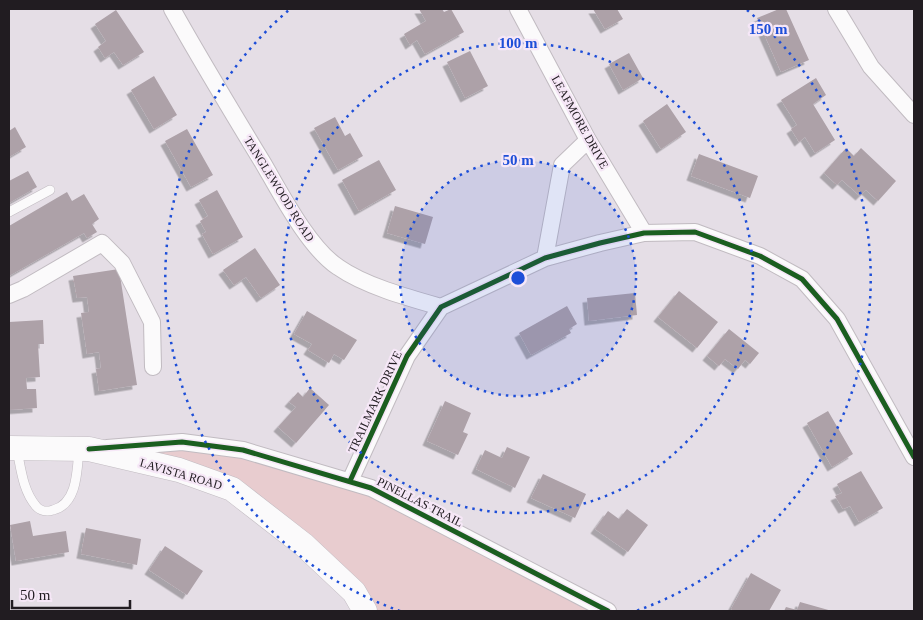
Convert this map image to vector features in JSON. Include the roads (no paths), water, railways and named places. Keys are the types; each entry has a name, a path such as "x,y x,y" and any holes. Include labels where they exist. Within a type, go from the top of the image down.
{"main road":[{"name":"LAVISTA ROAD","path":"12,448 84,449 179,470 232,489 304,545 354,592 365,611"}],"street":[{"name":"TANGLEWOOD ROAD","path":"172,9 284,199 316,247 338,267 370,283 441,307"},
{"name":"LEAFMORE DRIVE","path":"518,9 588,140 644,233"},
{"path":"836,9 871,67 914,115"},
{"path":"545,258 562,164 588,140"},
{"path":"441,307 545,258 600,242 644,233 694,232 760,256 802,279 837,319 910,440 914,457"},
{"path":"9,295 23,290 102,242 122,263 152,322 153,367"},
{"name":"TRAILMARK DRIVE","path":"350,481 407,356 441,307"},
{"name":"PINELLAS TRAIL","path":"84,449 182,442 242,450 350,481 371,488 608,611"}],"lane":[{"path":"9,212 50,190"},
{"path":"12,448 26,491 37,507 47,512 58,509 69,498 76,481 84,449"}]}
